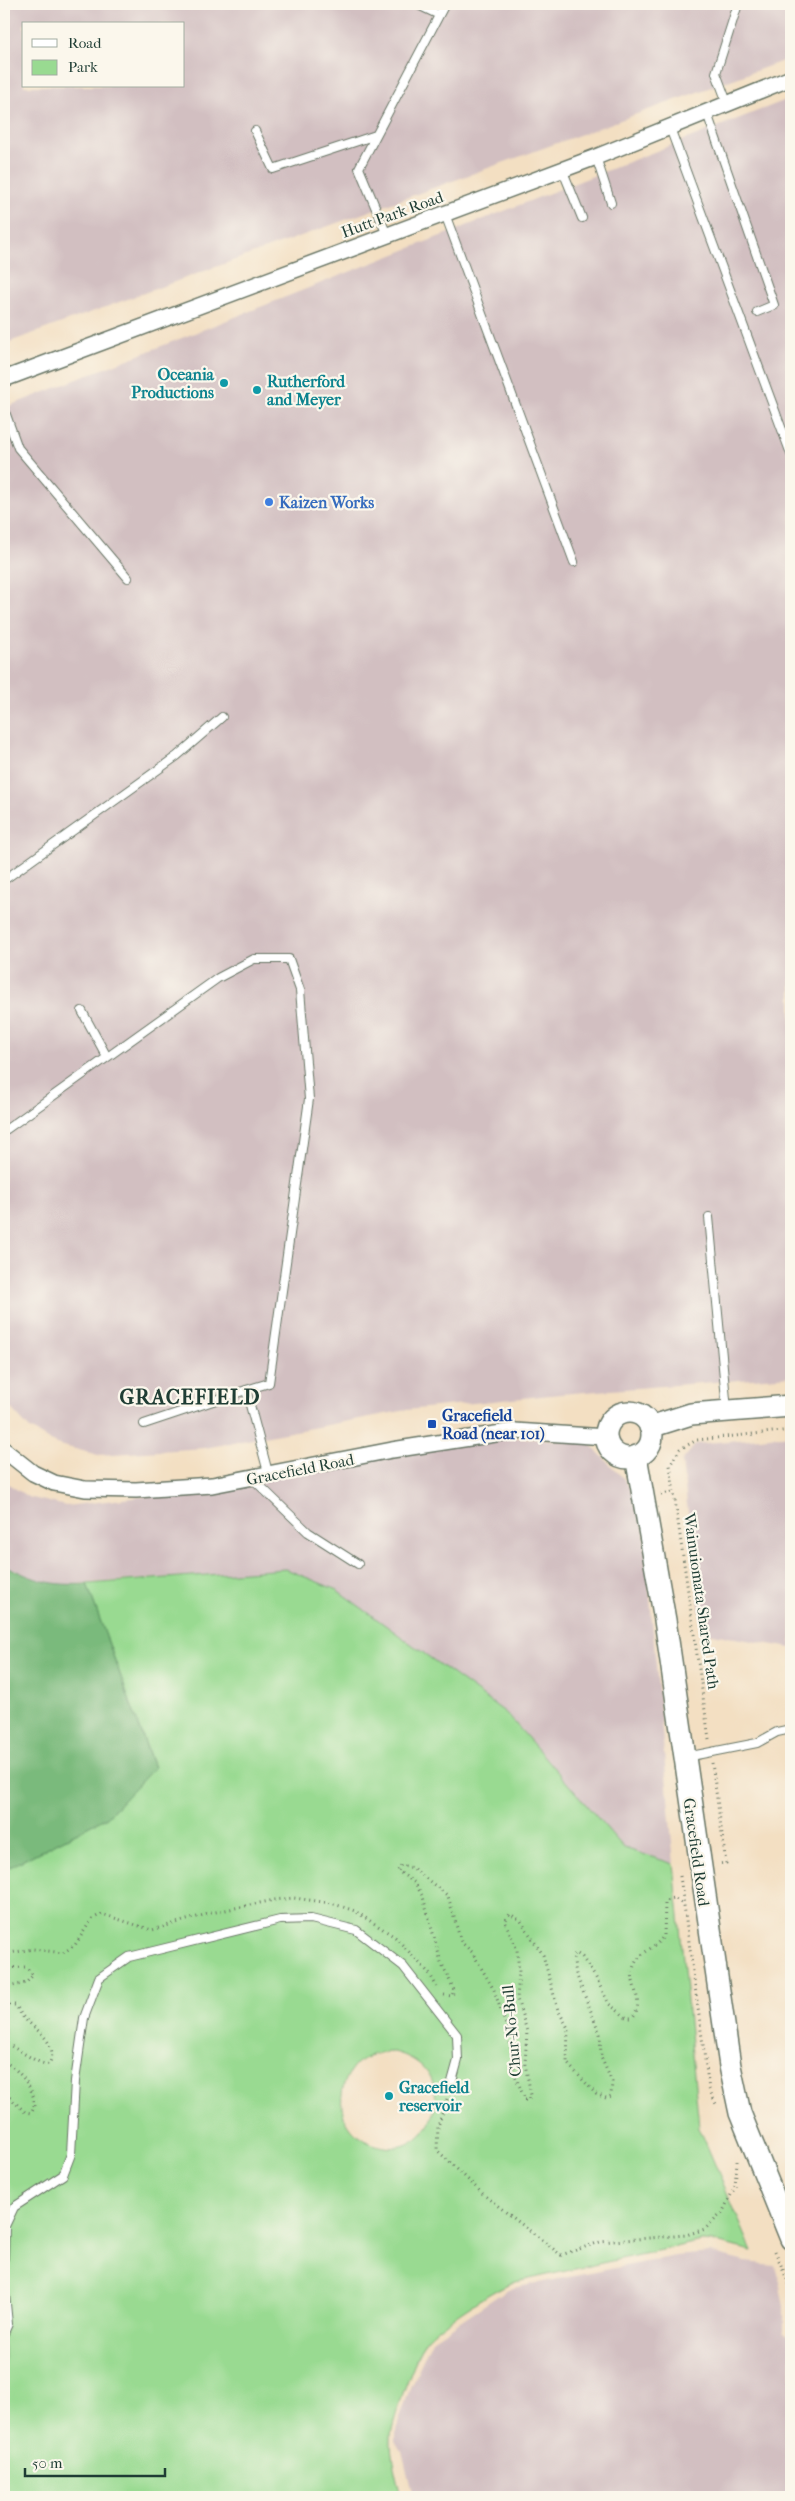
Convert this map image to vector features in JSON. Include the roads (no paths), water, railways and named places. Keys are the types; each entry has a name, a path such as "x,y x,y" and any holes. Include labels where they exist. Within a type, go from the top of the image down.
{"main road":[{"path":"650,1427 691,1414 791,1406"},
{"path":"624,1412 640,1415 650,1427 652,1436 644,1452 636,1456 620,1456 608,1445 606,1437 610,1421 624,1412"},
{"name":"Gracefield Road","path":"636,1456 665,1620 730,2066 740,2113 780,2204 791,2239"}],"street":[{"name":"Hutt Park Road","path":"4,379 596,157 791,78"},
{"name":"Gracefield Road","path":"4,1450 38,1475 54,1482 85,1489 162,1489 253,1479 392,1450 516,1431 606,1437"}],"lane":[{"path":"416,4 439,15"},
{"path":"387,235 359,168 445,4"},
{"path":"728,105 716,73 738,4"},
{"path":"707,113 774,305 757,312"},
{"path":"670,128 791,454"},
{"path":"255,132 273,169 376,135"},
{"path":"596,157 611,203"},
{"path":"562,170 582,218"},
{"path":"445,214 574,562"},
{"path":"4,409 18,448 128,578"},
{"path":"4,880 177,756 222,717"},
{"path":"4,1131 218,978 254,959 289,959 300,990 310,1099 269,1382 144,1424"},
{"path":"82,1011 107,1057"},
{"path":"709,1217 727,1412"},
{"path":"246,1390 269,1476"},
{"path":"253,1479 308,1532 358,1564"},
{"path":"684,1757 711,1750 757,1743 777,1732 791,1729"},
{"path":"4,2258 5,2226 14,2207 63,2175 71,2154 75,2080 84,2018 99,1978 129,1956 280,1920 312,1919 356,1930 403,1966 457,2035 458,2060 450,2089"},
{"path":"4,2284 8,2324 4,2333"}],"place":[{"name":"Oceania Productions","path":"224,383"},
{"name":"Rutherford and Meyer","path":"257,390"},
{"name":"Kaizen Works","path":"269,502"},
{"name":"Gracefield Road (near 101)","path":"432,1424"},
{"name":"Gracefield reservoir","path":"389,2096"}],"district":[{"name":"GRACEFIELD","path":"190,1397"}]}
